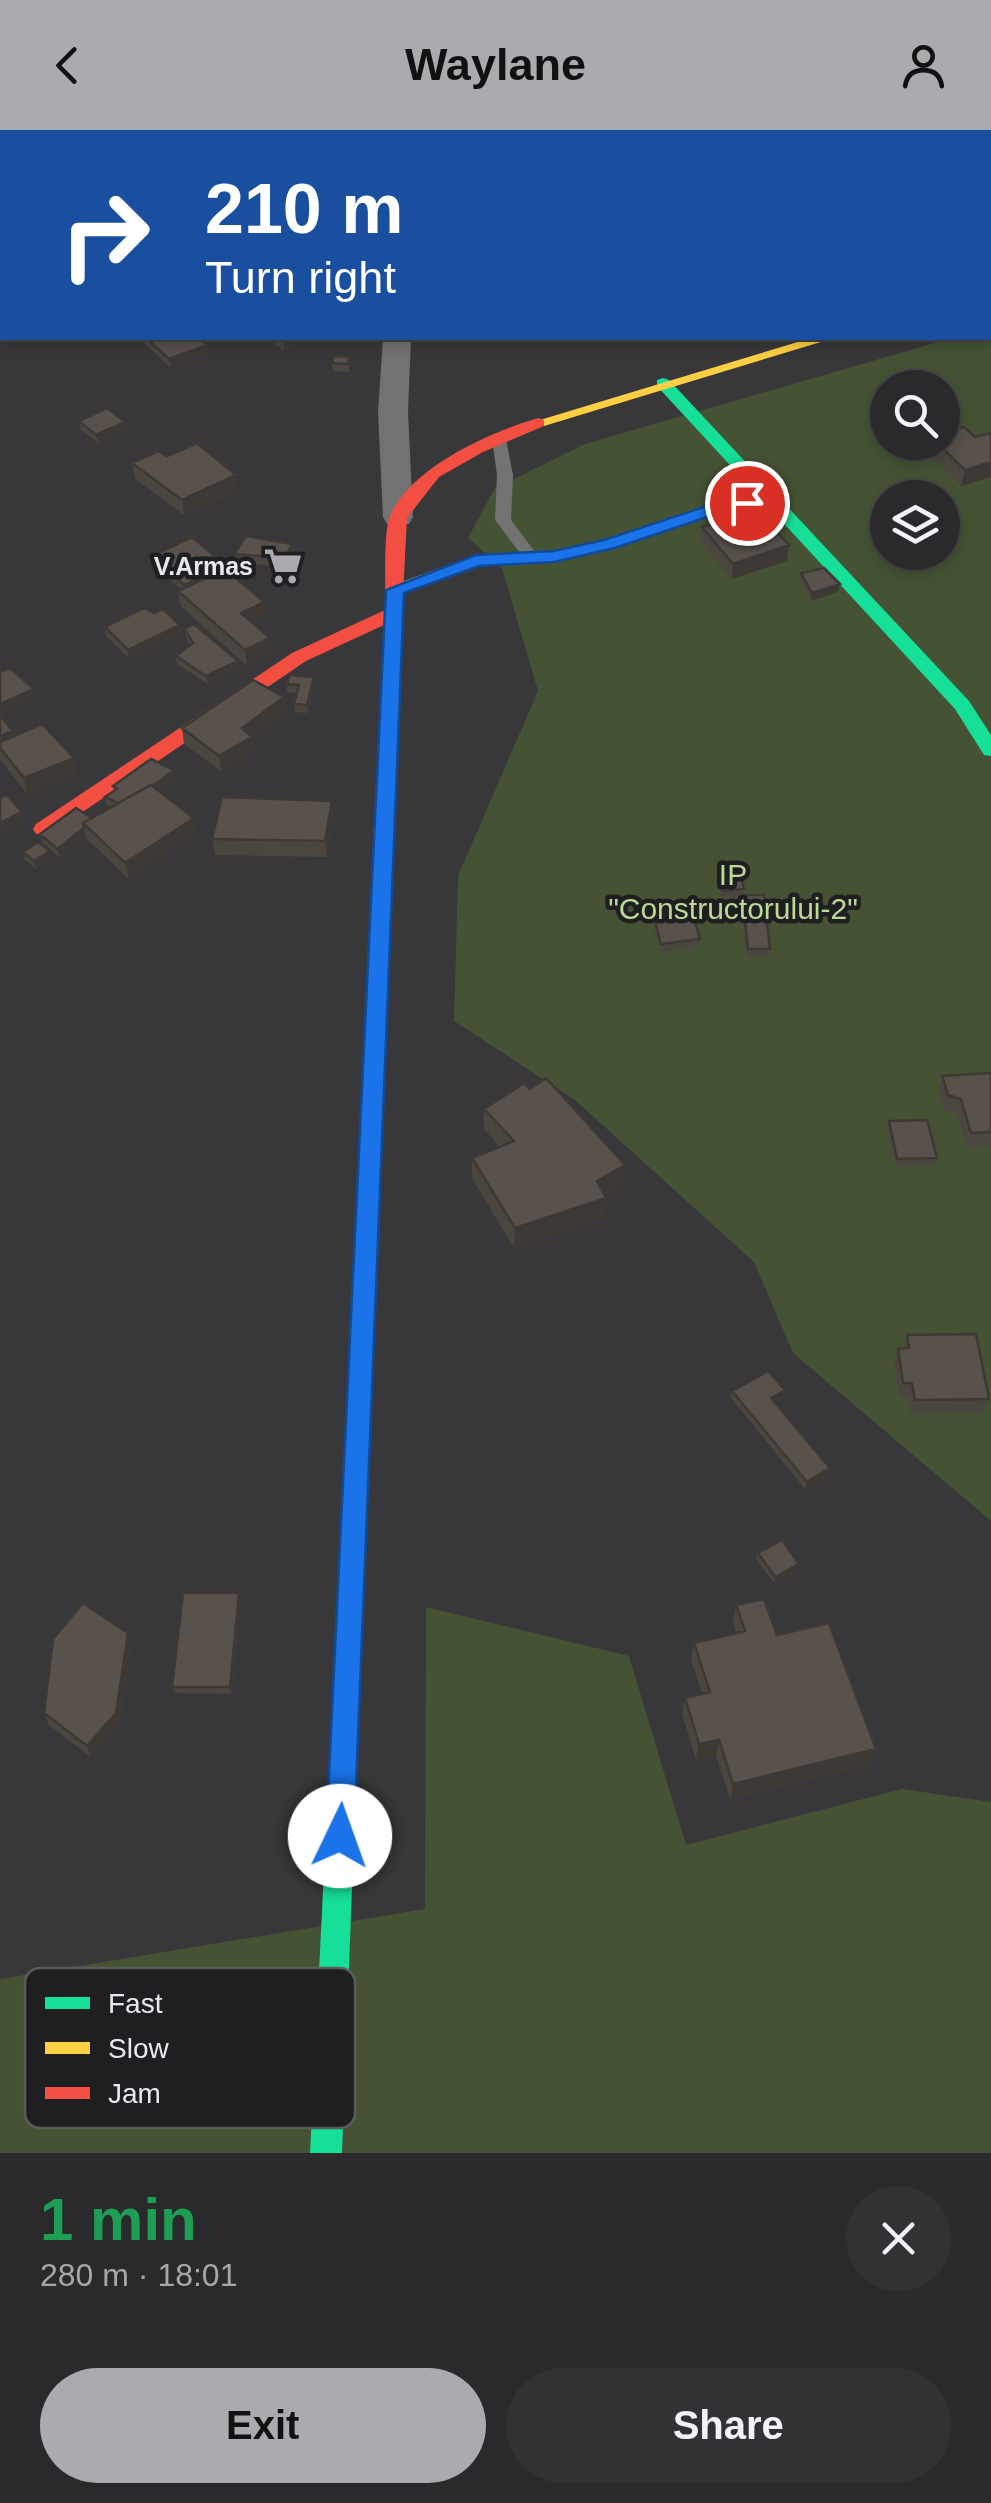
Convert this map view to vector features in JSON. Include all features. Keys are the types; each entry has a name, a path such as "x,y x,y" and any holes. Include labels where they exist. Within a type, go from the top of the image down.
{"main road":[{"path":"334,1968 398,516 434,473 542,421 819,340"},
{"path":"663,383 771,500 977,702 991,750"},
{"path":"43,829 299,657 395,601"},
{"path":"326,2153 327,2128"}],"street":[{"path":"397,340 393,412 398,516"}],"lane":[{"path":"499,439 505,475 503,520 531,558"},
{"path":"395,601 476,560 531,558 609,544 722,506 771,500"}],"green space":[{"name":"IP \"Constructorului-2\"","path":"945,340 991,340 991,1521 793,1353 754,1262 575,1100 454,1021 458,876 538,691 502,568 468,538 495,488 585,444"},
{"path":"426,1607 629,1656 686,1845 902,1789 991,1802 991,2153 0,2153 0,1979 25,1975 25,2128 355,2128 355,1968 67,1968 425,1909"}],"building":[{"path":"148,340 201,340 207,345 169,359"},
{"path":"334,356 349,357 348,364 332,363"},
{"path":"107,408 125,422 96,435 79,421"},
{"path":"960,428 975,437 991,433 991,462 965,470 955,460 960,460"},
{"path":"197,443 236,475 182,500 132,463 158,451 167,456"},
{"path":"757,511 789,545 733,564 702,527"},
{"path":"246,536 292,544 285,558 234,554"},
{"path":"192,537 225,565 184,585 152,556"},
{"path":"824,568 840,584 812,593 801,573"},
{"path":"225,569 264,602 241,613 270,638 245,650 178,591"},
{"path":"144,608 154,613 163,609 180,625 128,650 105,627"},
{"path":"194,624 238,661 206,676 176,656 193,643 185,629"},
{"path":"10,668 34,689 0,704 0,672"},
{"path":"289,675 314,677 307,705 294,704 299,685 287,684"},
{"path":"253,680 284,697 242,728 252,737 219,756 182,728"},
{"path":"0,715 13,731 0,736"},
{"path":"42,724 74,758 24,778 0,748 0,742"},
{"path":"151,759 174,770 153,786 118,803 105,797 117,789 113,786"},
{"path":"151,785 194,818 125,863 83,823"},
{"path":"7,795 22,812 0,823 0,798"},
{"path":"222,797 332,801 325,841 212,839"},
{"path":"76,808 92,818 57,849 40,834"},
{"path":"38,842 50,851 34,861 23,852"},
{"path":"741,877 744,889 723,891 720,878"},
{"path":"742,895 764,895 770,949 748,949"},
{"path":"689,902 700,939 661,944 651,905"},
{"path":"991,1073 991,1132 971,1133 961,1099 948,1095 942,1076"},
{"path":"546,1078 625,1165 597,1181 606,1198 515,1228 472,1158 514,1141 484,1109 524,1083 530,1089"},
{"path":"927,1120 937,1158 897,1159 889,1121"},
{"path":"976,1334 989,1399 915,1400 912,1383 903,1383 898,1349 909,1348 907,1335"},
{"path":"768,1371 785,1390 771,1398 830,1468 807,1482 732,1391"},
{"path":"782,1540 799,1564 775,1577 758,1553"},
{"path":"183,1593 239,1593 230,1687 172,1687"},
{"path":"764,1599 777,1635 829,1623 876,1749 733,1784 719,1740 699,1744 685,1698 710,1692 694,1643 745,1631 736,1605"},
{"path":"83,1603 128,1633 116,1713 87,1746 44,1713 53,1639"}],"traffic: fast":[{"path":"663,383 962,705 991,750"},
{"path":"334,1968 348,1649"},
{"path":"326,2153 327,2128"}],"traffic: slow":[{"path":"538,423 819,340"},
{"path":"348,1649 385,803"}],"traffic: jam":[{"path":"385,803 398,517 433,473 477,448 538,423"},
{"path":"43,829 299,657 394,613"}],"place":[{"name":"V.Armas","path":"283,566"}],"route":[{"path":"340,1836 396,590 476,560 554,556 609,544 722,506 747,503"}]}
